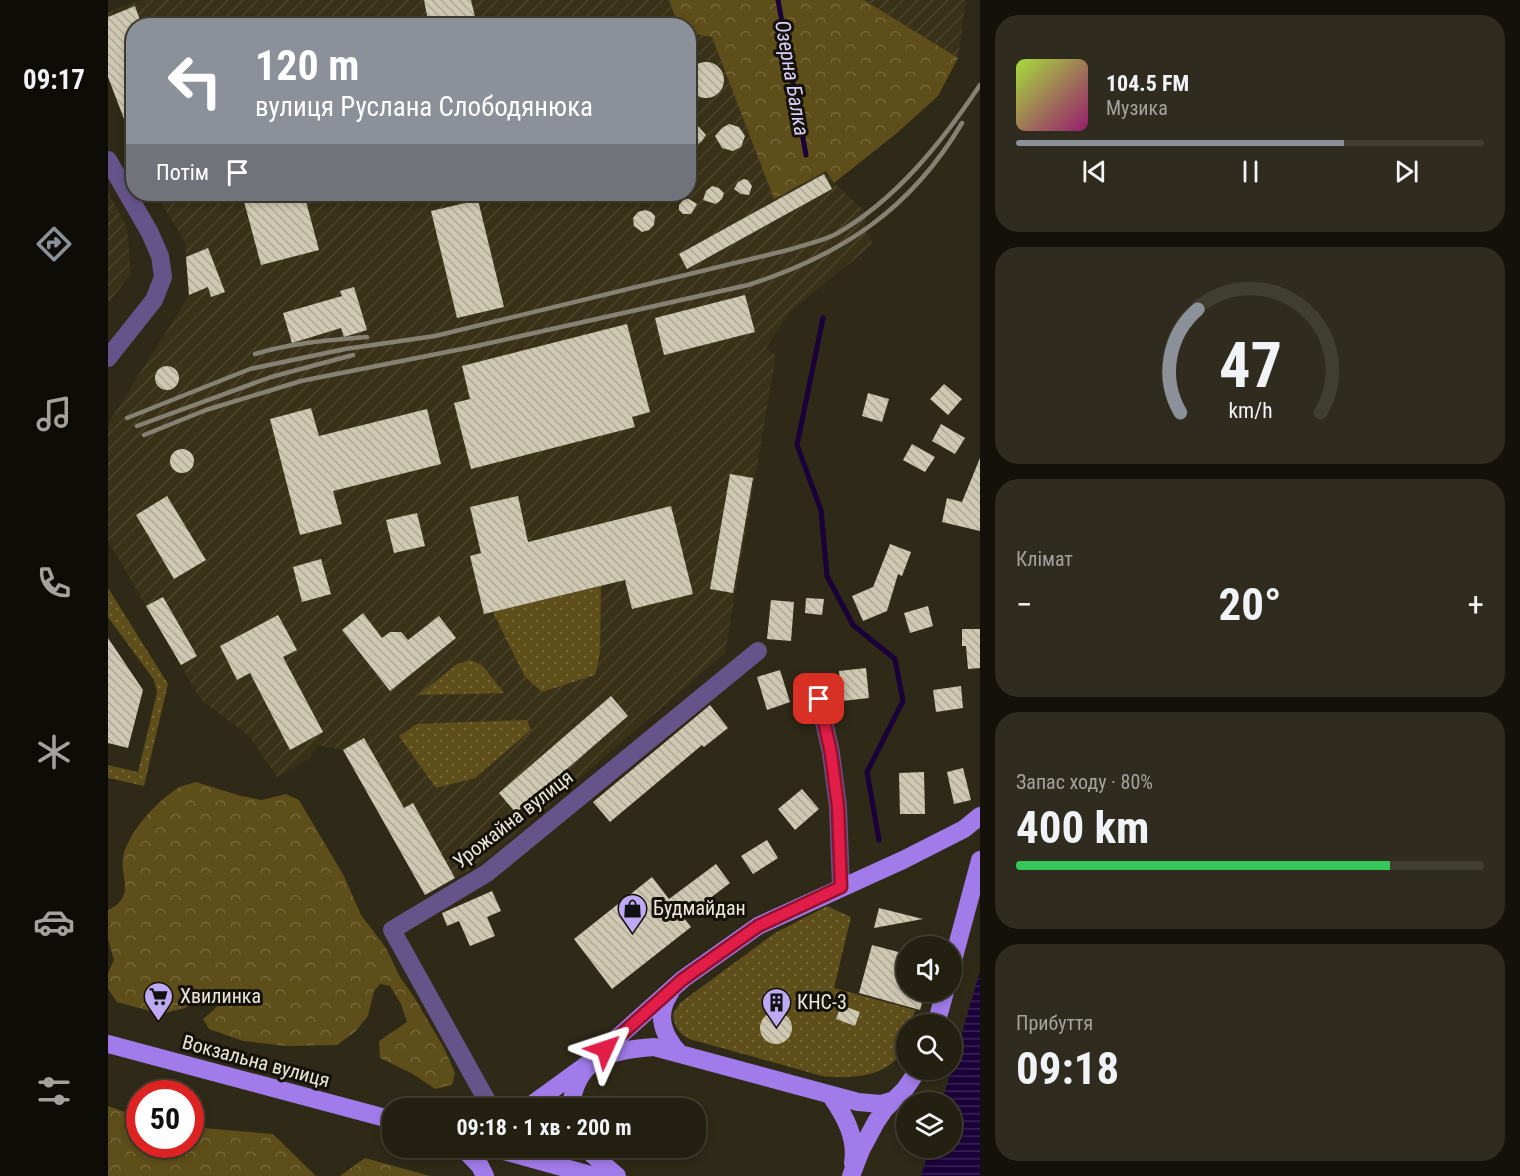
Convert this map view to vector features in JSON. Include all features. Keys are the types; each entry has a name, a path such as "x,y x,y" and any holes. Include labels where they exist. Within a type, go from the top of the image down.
{"main road":[{"path":"541,1098 589,1063 683,979 758,926 903,860 964,829 980,816"},
{"path":"960,936 980,860"},
{"path":"679,1053 661,1025 662,1010 668,996 683,979"},
{"name":"Вокзальна вулиця","path":"108,1044 382,1117"},
{"path":"573,1098 581,1074 589,1063 620,1052 654,1047 831,1096 872,1104 896,1099"},
{"path":"831,1096 843,1113 853,1140 854,1157 851,1175"},
{"path":"851,1175 876,1122 884,1110 896,1100"},
{"path":"472,1158 485,1176"},
{"path":"538,1158 594,1176"},
{"path":"596,1158 616,1176"}],"street":[{"path":"108,160 126,191"},
{"path":"108,358 154,300 163,277 160,256 132,201"},
{"name":"Урожайна вулиця","path":"485,1098 392,930 487,873 758,651"},
{"path":"819,699 831,753 838,807 841,887"}],"shaded area":[{"path":"142,0 669,0 675,18 126,18 126,65 108,72 108,12"},
{"path":"864,0 966,0 958,58"},
{"path":"696,35 712,36 774,198 826,171 834,183 867,213 864,229 873,244 790,312 766,348 776,355 725,653 483,862 425,895 343,750 318,745 309,759 277,777 249,736 201,700 108,541 108,424 189,295 185,242 160,201 696,201"},
{"path":"108,192 127,227 131,274 108,303"},
{"path":"980,971 980,1176 921,1176 927,1158 962,1158 962,1092 945,1092 948,1080 962,1080 962,1033"}],"green space":[{"path":"669,0 864,0 958,58 938,96 897,133 834,183 826,171 774,199 712,37 696,34 696,18 675,18"},
{"path":"601,586 600,653 595,675 542,692 525,677 493,612"},
{"path":"108,588 168,684 144,786 108,778 108,765 138,772 157,693 154,680 108,617"},
{"path":"471,660 483,666 504,693 418,695 457,664"},
{"path":"527,720 531,730 475,778 436,788 399,736 417,724"},
{"path":"196,782 262,800 286,794 299,800 344,876 361,915 386,948 400,977 444,1048 455,1073 452,1085 435,1089 411,1073 380,1058 379,1041 407,1022 401,1004 390,986 380,984 374,991 368,1016 355,1032 337,1045 286,1046 243,1041 209,1029 203,1019 217,1007 214,998 203,998 185,1008 161,1014 117,1002 108,989 108,973 114,960 108,939 108,910 117,904 124,892 122,864 126,847 137,827 161,801 178,788"},
{"path":"827,906 851,917 834,988 915,1010 914,1014 896,1014 896,1058 891,1064 870,1074 846,1077 822,1076 689,1039 679,1032 673,1014 680,1003 775,933"},
{"path":"108,1106 126,1112 126,1158 204,1158 204,1128 273,1134 316,1176 108,1176"},
{"path":"365,1158 430,1176 340,1176"}],"building":[{"path":"424,0 471,0 475,17 470,18 427,18"},
{"path":"135,6 139,18 126,18 126,124 108,77 108,17"},
{"path":"706,62 713,63 723,73 723,87 719,93 706,98 696,95 696,65"},
{"path":"729,124 739,127 745,136 741,147 733,151 722,148 715,136"},
{"path":"696,125 706,135 696,145"},
{"path":"824,174 832,189 687,269 679,254"},
{"path":"748,180 752,186 749,195 741,194 734,189 738,182"},
{"path":"712,186 724,193 722,199 716,204 703,200 706,191"},
{"path":"244,201 306,201 319,250 261,265"},
{"path":"478,201 504,307 457,318 431,211"},
{"path":"682,201 692,201 697,204 691,214 683,214 679,210"},
{"path":"645,210 655,216 654,225 642,232 634,226 633,218 638,212"},
{"path":"208,248 225,292 211,297 208,287 189,295 186,257"},
{"path":"354,287 367,330 344,337 341,328 292,343 283,313 342,296 340,291"},
{"path":"745,295 755,332 664,355 655,318"},
{"path":"627,324 650,412 632,417 635,427 471,469 454,403 470,399 462,366"},
{"path":"167,366 175,370 179,378 175,386 167,390 159,386 155,378 159,370"},
{"path":"944,384 962,399 948,415 930,399"},
{"path":"868,393 889,399 882,422 862,416"},
{"path":"311,408 319,436 427,409 441,464 333,491 342,524 300,535 270,419"},
{"path":"941,424 965,438 955,454 932,441"},
{"path":"912,444 935,457 925,472 903,460"},
{"path":"182,449 190,453 194,461 190,469 182,473 174,469 170,461 174,453"},
{"path":"980,458 980,531 942,522 947,498 962,502"},
{"path":"730,474 753,478 733,593 710,589"},
{"path":"167,496 206,560 174,579 136,515"},
{"path":"518,496 528,542 671,506 693,594 632,609 625,580 484,614 470,556 481,553 470,507"},
{"path":"417,513 425,546 394,553 386,520"},
{"path":"890,544 911,552 902,576 898,574 887,611 863,621 852,596 873,587"},
{"path":"321,559 331,594 302,602 293,567"},
{"path":"163,597 197,656 181,665 146,606"},
{"path":"806,598 824,599 822,615 805,613"},
{"path":"771,600 794,602 791,641 767,639"},
{"path":"928,606 933,626 910,633 904,613"},
{"path":"363,613 382,638 390,632 401,632 408,640 439,616 456,638 390,691 342,630"},
{"path":"278,615 297,650 283,657 323,732 290,750 250,673 237,680 220,646"},
{"path":"962,629 980,629 980,668 968,669 966,646 962,646"},
{"path":"108,638 143,690 128,748 108,743"},
{"path":"866,668 869,698 842,701 839,671"},
{"path":"780,670 790,702 767,710 757,677"},
{"path":"961,686 963,708 936,712 933,690"},
{"path":"611,696 628,716 516,813 499,793"},
{"path":"710,705 728,728 704,747 702,745 610,822 593,802"},
{"path":"364,738 404,808 413,803 455,878 425,895 343,750"},
{"path":"963,768 971,800 954,804 947,772"},
{"path":"924,772 925,814 900,814 899,773"},
{"path":"802,789 819,809 795,830 778,809"},
{"path":"767,840 778,858 753,874 741,856"},
{"name":"Будмайдан","path":"716,864 730,883 684,918 691,927 612,989 574,939 652,877 669,899"},
{"path":"492,891 501,911 487,917 495,936 470,946 459,921 447,926 442,913"},
{"path":"879,908 923,919 874,928"},
{"path":"872,945 896,951 896,1002 922,1002 920,1010 859,993"},
{"path":"841,1005 860,1012 855,1026 836,1019"},
{"name":"КНС-3","path":"776,1012 787,1017 792,1028 787,1039 776,1044 765,1039 760,1028 765,1017"}],"waterway":[{"name":"Озерна Балка","path":"778,0 806,155"},
{"name":"Озерна Балка","path":"823,318 797,445 821,510 827,576 853,625 895,659 903,701 867,772 879,840"}],"railway":[{"path":"127,418 250,369 345,349 435,336 826,239 858,220 898,187 934,148 980,85"},
{"path":"144,435 206,410 301,381 472,347 748,285 782,273 844,243 897,204 942,153 962,123"},
{"path":"255,354 296,345 367,337"},
{"path":"137,426 271,377 353,355"}],"place":[{"name":"Будмайдан","path":"632,934"},
{"name":"Хвилинка","path":"159,1022"},
{"name":"КНС-3","path":"776,1028"}],"route":[{"path":"605,1049 683,979 758,926 841,887 838,807 831,753 819,699"}]}
